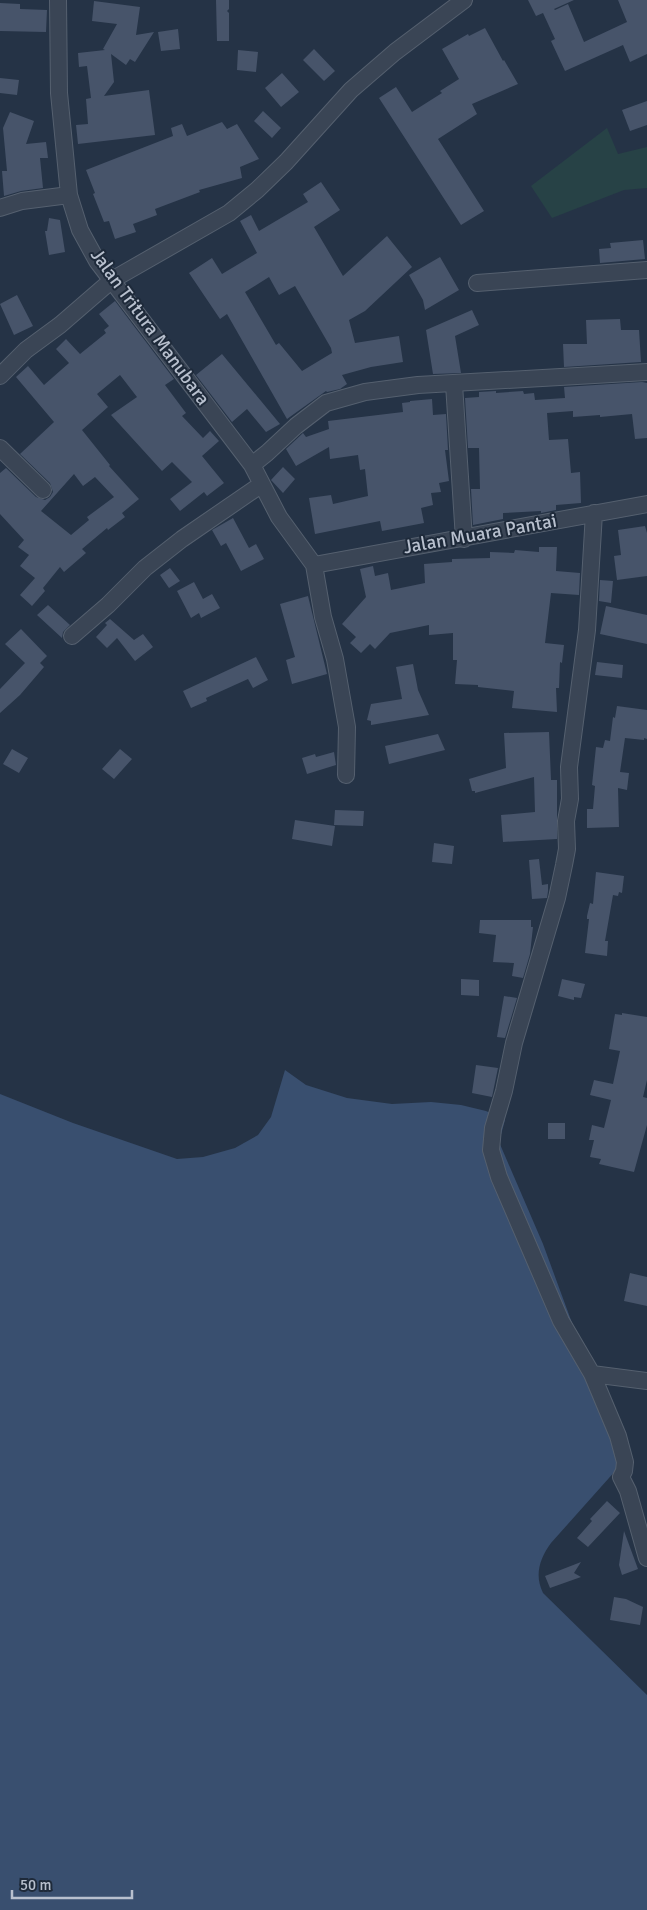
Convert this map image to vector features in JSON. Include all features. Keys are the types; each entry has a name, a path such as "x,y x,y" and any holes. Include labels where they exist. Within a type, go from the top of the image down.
{"street":[{"name":"Jalan Tritura Manubara","path":"58,0 59,93 69,195 80,230 97,261 252,464 279,517 314,565"},
{"path":"0,376 26,350 60,325 112,280 229,213 257,190 286,162 351,90 395,52 464,0"},
{"path":"0,208 22,202 69,195"},
{"path":"477,283 647,270"},
{"path":"252,464 326,403 382,388 647,372"},
{"path":"454,384 464,538"},
{"path":"0,448 43,490"},
{"path":"72,636 108,605 145,568 182,539 262,484"},
{"name":"Jalan Muara Pantai","path":"314,565 647,504"},
{"path":"594,514 587,630 569,767 570,800 566,821 567,849 557,898 514,1043 504,1091 493,1128 491,1150 499,1177 560,1321 592,1374 618,1436 625,1462 621,1477 628,1491 647,1558"},
{"path":"314,565 323,617 335,659 347,728 346,775"},
{"path":"592,1374 647,1381"}],"green space":[{"path":"607,128 618,154 647,147 647,188 624,190 552,218 531,186"}],"water":[{"path":"285,1070 306,1085 347,1098 392,1104 431,1102 461,1105 486,1111 505,1120 499,1142 543,1244 622,1459 617,1469 551,1543 541,1561 539,1580 543,1593 647,1695 647,1910 0,1910 0,1094 73,1123 177,1159 203,1157 235,1148 258,1135 271,1117"}],"building":[{"path":"216,0 229,0 229,9 227,11 229,13 229,41 217,41"},
{"path":"528,0 574,0 554,9 568,4 584,42 627,22 618,0 647,0 647,54 630,62 623,45 565,71 551,41 555,39 543,13 536,16"},
{"path":"94,1 140,7 136,35 154,32 135,62 130,59 126,65 111,54 114,82 104,96 149,90 155,135 78,144 76,125 88,124 86,99 91,98 87,66 79,67 78,53 105,50 103,49 117,24 92,21"},
{"path":"0,3 20,4 20,9 47,10 46,32 0,31"},
{"path":"485,28 518,84 472,104 477,114 438,139 484,211 461,225 379,98 396,87 412,112 442,93 440,91 459,79 442,49 468,34 469,36"},
{"path":"178,29 180,49 161,51 158,32"},
{"path":"314,49 335,71 324,81 303,60"},
{"path":"238,50 258,52 256,72 237,70"},
{"path":"282,73 299,92 281,107 265,88"},
{"path":"0,78 19,80 17,95 0,93"},
{"path":"647,101 647,125 630,131 622,110"},
{"path":"263,111 281,128 272,138 254,121"},
{"path":"10,112 34,121 26,144 46,142 48,158 40,158 43,188 4,196 2,171 7,171 3,128"},
{"path":"222,122 227,129 237,124 259,159 240,167 242,178 199,190 200,192 155,209 157,215 133,224 136,232 115,239 109,221 104,222 86,170 173,136 171,128 182,124 187,136"},
{"path":"321,182 340,210 314,227 343,276 387,236 412,267 365,311 349,320 355,343 399,336 403,362 371,367 342,375 347,384 340,389 326,391 287,419 227,314 220,319 189,273 212,258 222,274 257,253 240,221 251,215 259,231 308,202 303,194","holes":["269,277 279,295 295,286 331,348 332,353 302,371 279,343 276,345 245,292"]},
{"path":"49,218 60,220 65,252 49,255 45,231 47,231"},
{"path":"643,240 645,259 600,263 599,249 611,248 610,243"},
{"path":"440,257 459,290 425,310 423,300 409,275"},
{"path":"17,295 33,326 14,335 0,304"},
{"path":"115,301 174,379 165,385 186,413 182,416 203,438 210,431 219,441 202,456 224,483 207,496 204,492 180,511 170,499 192,482 172,462 162,471 111,415 137,397 120,375 97,394 108,407 82,430 109,466 139,499 122,513 125,517 108,530 107,528 82,549 86,553 64,572 60,567 43,588 45,591 32,606 20,595 35,578 20,566 29,555 18,547 24,540 0,514 0,473 6,468 36,497 45,500 50,497 53,492 50,483 20,454 54,422 16,377 28,366 44,385 69,363 56,349 66,339 80,354 106,333 104,330 109,326 99,314","holes":["74,474 83,486 95,477 114,497 87,517 89,520 71,535 41,511"]},
{"path":"472,310 479,325 455,336 461,373 433,374 426,330"},
{"path":"620,319 621,330 639,330 641,362 564,367 563,344 587,344 586,320"},
{"path":"222,354 280,424 266,432 247,409 232,422 196,375"},
{"path":"647,383 647,438 635,439 632,414 573,417 573,411 547,413 549,440 568,439 571,473 580,472 581,503 556,505 556,510 541,513 541,511 503,513 503,519 473,525 471,489 480,489 479,448 468,448 465,398 479,397 479,392 523,391 524,394 534,393 535,400 565,398 564,387"},
{"path":"432,399 433,415 446,414 448,450 445,450 449,481 439,483 441,492 431,493 433,505 421,508 424,523 382,531 380,521 315,534 309,498 331,495 333,504 368,496 365,469 360,470 358,455 330,459 329,447 296,466 286,449 303,433 306,437 329,429 328,421 403,412 402,403"},
{"path":"283,467 295,479 283,493 271,480"},
{"path":"233,518 249,548 256,544 264,559 241,571 226,543 221,546 212,530"},
{"path":"645,526 647,533 647,576 617,580 614,556 621,555 618,530"},
{"path":"539,547 557,547 556,571 580,573 579,595 551,593 545,643 564,645 562,663 560,662 559,688 556,688 557,712 512,708 514,691 478,687 478,685 455,684 457,660 453,660 453,633 429,635 429,625 390,633 375,649 370,644 361,653 350,643 356,637 342,624 366,597 360,569 373,566 375,576 388,573 391,590 425,583 424,564 452,562 452,559 490,558 490,552 514,553 515,550 539,552"},
{"path":"170,568 180,581 169,588 160,575"},
{"path":"600,580 613,581 611,603 599,601"},
{"path":"194,582 203,599 212,594 220,608 201,618 199,613 191,618 177,591"},
{"path":"308,596 327,674 292,684 286,660 295,657 280,604"},
{"path":"48,605 70,625 63,632 62,638 37,615"},
{"path":"606,606 647,615 647,644 600,634"},
{"path":"110,619 134,640 143,634 153,647 135,661 117,638 107,648 96,637"},
{"path":"21,629 47,656 40,663 44,667 20,695 0,713 0,689 25,663 5,644"},
{"path":"256,657 268,680 253,688 248,679 206,698 207,701 191,708 183,691"},
{"path":"597,662 623,665 622,678 595,675"},
{"path":"413,664 418,690 429,715 371,725 371,721 367,720 371,704 402,699 396,667"},
{"path":"617,706 647,710 647,739 625,738 620,772 629,773 627,790 618,788 619,827 587,828 587,809 593,809 595,786 592,785 596,747 603,748 605,740 610,741 613,717 615,718"},
{"path":"549,732 551,780 557,780 557,839 503,842 501,815 535,812 534,777 475,793 475,791 472,791 469,779 506,768 504,733"},
{"path":"438,734 445,750 389,764 385,746"},
{"path":"12,749 28,758 19,773 3,764"},
{"path":"120,749 132,759 114,779 102,769"},
{"path":"334,752 336,765 307,774 302,758 315,754 316,757"},
{"path":"335,810 364,811 363,826 334,825"},
{"path":"295,820 335,826 332,846 292,839"},
{"path":"434,843 454,846 452,864 432,862"},
{"path":"539,859 542,885 548,884 547,898 532,899 529,860"},
{"path":"596,872 624,876 622,893 619,892 618,896 613,895 605,941 608,941 607,956 585,953 589,919 587,919 587,916 590,903 593,904"},
{"path":"480,920 531,920 531,927 533,927 530,954 523,978 512,976 514,963 493,962 496,935 479,933"},
{"path":"461,979 479,980 479,996 461,995"},
{"path":"562,979 585,984 581,998 574,997 574,1000 558,996"},
{"path":"504,996 517,998 505,1038 497,1037"},
{"path":"622,1013 647,1017 647,1080 643,1097 647,1098 647,1125 634,1172 599,1164 601,1159 590,1157 594,1140 589,1140 592,1125 604,1128 611,1100 590,1095 594,1080 613,1084 620,1051 609,1049 615,1014 622,1015"},
{"path":"476,1065 498,1068 492,1097 472,1093"},
{"path":"548,1123 565,1123 565,1139 548,1139"},
{"path":"630,1273 647,1277 647,1306 624,1301"},
{"path":"607,1501 620,1513 588,1547 577,1538 592,1521 590,1519"},
{"path":"624,1531 638,1569 622,1575 619,1565"},
{"path":"581,1562 574,1573 581,1577 550,1588 545,1576"},
{"path":"614,1597 626,1599 643,1607 640,1625 610,1620"}]}
